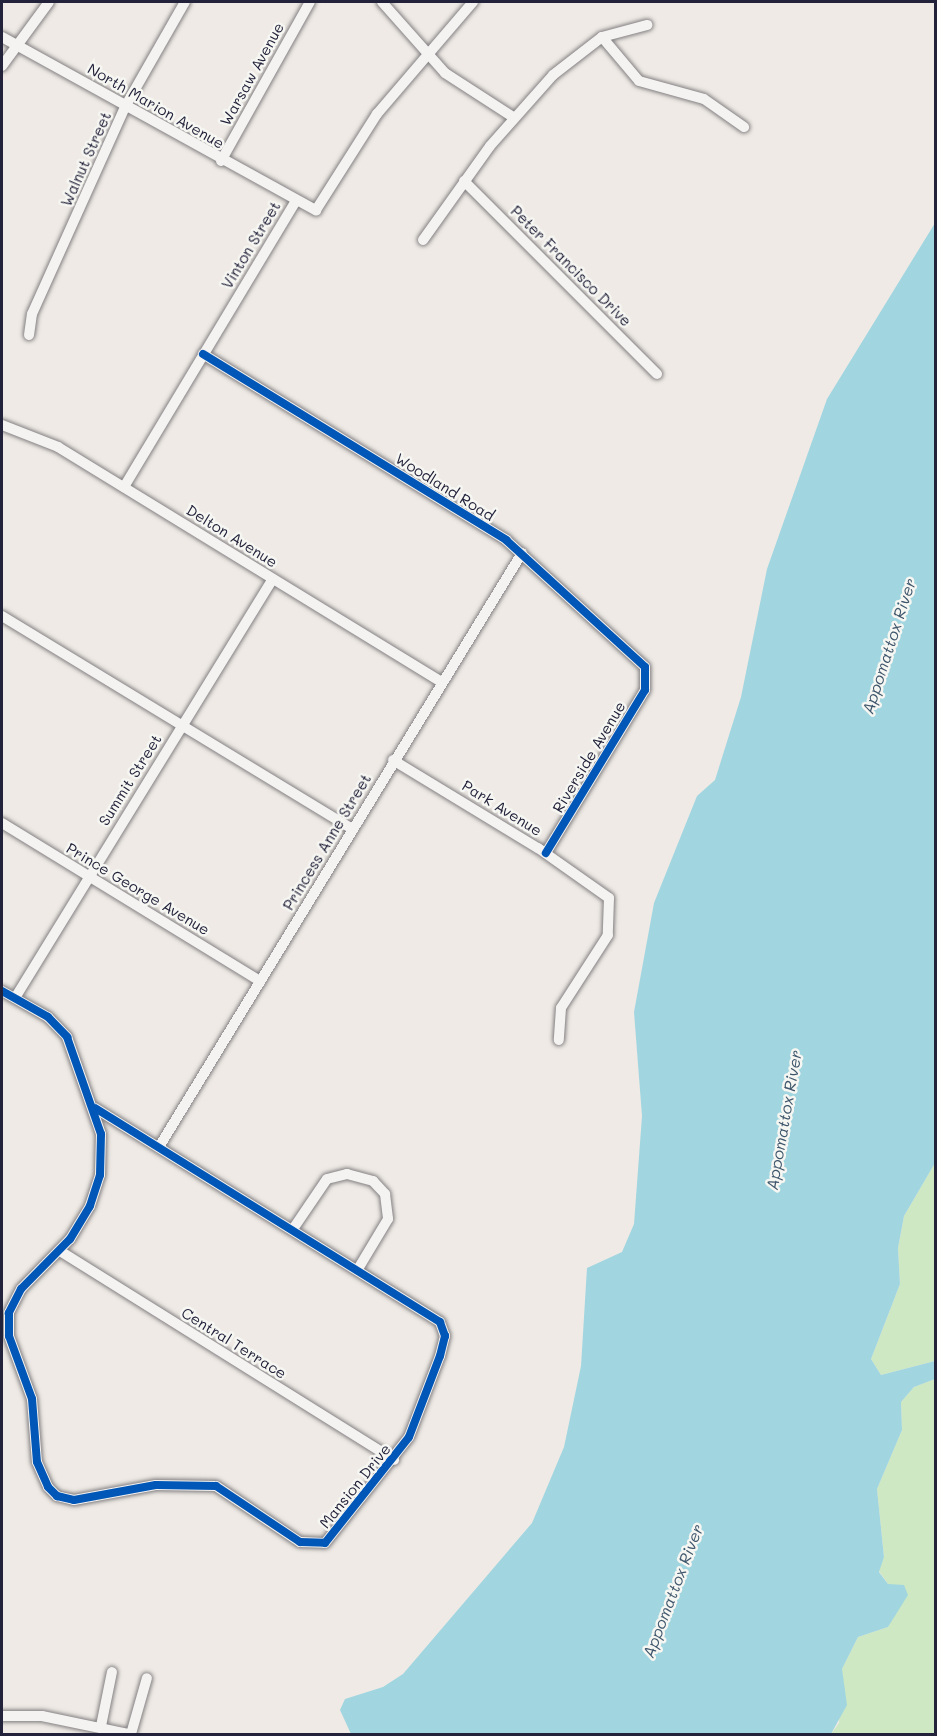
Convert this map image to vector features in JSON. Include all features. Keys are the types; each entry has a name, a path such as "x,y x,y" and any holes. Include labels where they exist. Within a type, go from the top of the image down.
{"street":[{"path":"2,66 14,44 49,2"},
{"name":"Walnut Street","path":"29,334 32,314 125,107 185,2"},
{"name":"Warsaw Avenue","path":"221,161 310,2"},
{"path":"382,2 424,53 461,85 513,117"},
{"name":"Vinton Street","path":"124,487 295,202 311,210 320,207 377,114 424,53 472,2"},
{"path":"423,240 513,117 568,61 602,37 647,25"},
{"name":"North Marion Avenue","path":"2,37 295,202"},
{"path":"602,37 639,81 704,99 744,127"},
{"name":"Peter Francisco Drive","path":"464,181 657,374"},
{"name":"Woodland Road","path":"203,354 522,553 648,673"},
{"name":"Delton Avenue","path":"2,425 58,447 442,682"},
{"name":"Princess Anne Street","path":"159,1147 393,760 522,553"},
{"name":"Summit Street","path":"15,998 273,579"},
{"path":"2,616 353,829"},
{"name":"Riverside Avenue","path":"546,853 645,690 648,673"},
{"name":"Park Avenue","path":"393,760 546,853 604,892 612,911 608,935 561,1008 559,1040"},
{"name":"Prince George Avenue","path":"2,824 260,981"},
{"name":"Mansion Drive","path":"2,991 48,1017 67,1037 95,1108 101,1134 98,1187 60,1251 13,1300 5,1334 32,1400 38,1462 48,1487 66,1499 156,1485 216,1486 300,1542 315,1545 339,1530 394,1460 432,1380 444,1329 436,1318 95,1108"},
{"path":"292,1229 327,1179 347,1174 373,1181 385,1194 388,1219 358,1269"},
{"name":"Central Terrace","path":"60,1251 394,1460"},
{"path":"101,1726 112,1672"},
{"path":"2,1716 42,1716 101,1726 130,1734 147,1678"}],"green space":[{"path":"935,1163 935,1361 881,1375 871,1359 900,1284 898,1248 904,1216"},
{"path":"935,1379 935,1734 831,1734 839,1723 842,1669 858,1637 888,1627 891,1621 888,1584 879,1571 884,1556 877,1489 902,1430 901,1402 914,1387"}],"water":[{"name":"Appomattox River","path":"935,223 935,1163 904,1216 898,1248 900,1284 871,1359 881,1375 935,1361 935,1379 914,1387 901,1402 902,1430 877,1489 884,1557 879,1572 888,1584 904,1585 908,1595 888,1627 858,1637 842,1669 847,1705 831,1734 351,1734 340,1710 345,1699 383,1687 403,1674 532,1523 564,1447 581,1366 587,1268 622,1252 634,1224 642,1116 634,1012 654,903 697,796 715,780 741,697 767,569 827,399"}],"cycle path":[{"path":"203,354 506,540 645,667 645,690 546,853"},
{"path":"2,991 48,1017 67,1037 101,1134 100,1175 90,1206 70,1239 21,1289 9,1313 9,1336 32,1399 37,1462 48,1487 57,1496 74,1500 156,1485 216,1486 300,1542 325,1543 409,1437 440,1356 445,1336 440,1322 95,1108"}]}
